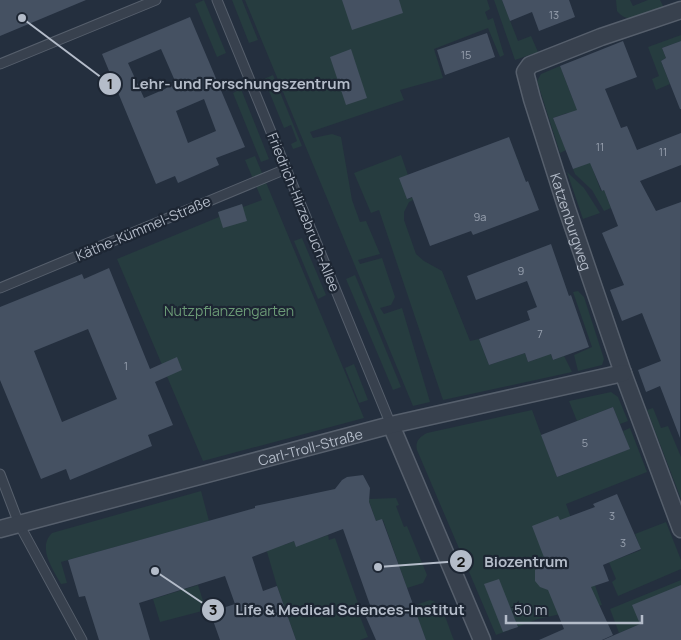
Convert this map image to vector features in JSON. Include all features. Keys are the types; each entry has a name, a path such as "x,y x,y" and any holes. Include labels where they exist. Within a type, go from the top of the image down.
{"street":[{"name":"Katzenburgweg","path":"681,10 530,65 525,72 567,209 622,373 681,529"},
{"name":"Carl-Troll-Straße","path":"0,529 391,425 622,373"},
{"path":"391,425 482,640"}],"lane":[{"path":"0,64 156,0"},
{"name":"Friedrich-Hirzebruch-Allee","path":"217,0 391,425"},
{"name":"Käthe-Kümmel-Straße","path":"0,288 286,169"},
{"path":"0,474 19,524 82,640"}],"green space":[{"path":"204,0 226,53 217,57 195,4"},
{"path":"232,0 242,0 258,40 249,43"},
{"path":"245,0 487,0 490,9 485,12 488,20 493,18 504,55 500,57 488,28 434,49 443,78 400,90 404,100 310,132 313,138 332,134 341,137 352,200 360,222 366,221 380,254 358,260 360,264 382,258 395,297 391,305 380,308 384,314 402,308 430,402 413,406"},
{"path":"494,0 502,0 518,41 531,36 538,52 515,60"},
{"path":"616,0 630,0 633,6 648,0 660,0 664,8 635,19 630,19 617,11"},
{"path":"681,35 681,41 662,48 666,58 661,61 670,84 656,90 652,79 659,76 648,47"},
{"path":"560,66 574,102 597,130 567,113 553,118 566,150 560,153 537,81 541,74"},
{"path":"273,75 302,146 293,149 291,144 297,141 291,125 284,128 264,79"},
{"path":"241,89 269,159 261,162 233,93"},
{"path":"401,155 408,175 400,178 408,199 517,158 519,162 409,202 404,212 404,220 416,254 442,271 470,341 479,339 489,365 525,353 528,362 537,359 545,340 553,360 564,356 572,372 443,400 379,210 371,213 354,173"},
{"name":"Nutzpflanzengarten","path":"255,156 364,418 203,461 117,259 219,217 218,212 242,204 243,207 262,200 245,160"},
{"path":"589,159 601,191 604,190 611,208 604,211 592,190 575,174 573,169"},
{"path":"567,172 584,188 600,213 583,219"},
{"path":"302,238 326,295 318,299 294,241"},
{"path":"355,275 401,387 393,390 346,279"},
{"path":"578,291 584,297 604,359 602,365 578,371 574,355 592,347 573,292"},
{"path":"354,364 368,400 359,403 345,368"},
{"path":"611,392 618,397 628,421 620,424 613,407 577,421 569,401"},
{"path":"653,408 661,428 668,426 681,457 681,499 647,410"},
{"path":"532,410 557,477 629,449 623,431 630,428 647,472 566,504 602,605 538,619 496,635 417,450 417,442 427,433"},
{"path":"201,491 209,521 61,562 67,583 61,584 46,552 46,545 52,533"},
{"path":"396,498 399,505 396,506 404,527 407,526 427,575 423,583 407,588 383,520 376,521 370,504 366,504 369,499"},
{"path":"666,522 681,560 681,569 618,596 612,582 616,579 606,555 611,552 615,560 641,550 635,534"},
{"path":"328,535 329,540 335,538 358,603 355,604 368,637 360,640 296,640 265,545 282,539 284,545 294,541 296,546"},
{"path":"681,580 681,585 640,624 619,633 610,609"},
{"path":"198,585 206,610 160,622 153,599"},
{"path":"430,600 435,602 442,611 454,640 426,640 413,606"}],"building":[{"path":"0,0 86,0 0,36"},
{"path":"342,0 399,0 403,13 352,30"},
{"path":"502,0 569,0 575,17 539,31 532,12 510,21"},
{"path":"190,17 245,147 216,158 219,165 178,183 175,176 156,184 102,54","holes":["161,49 175,81 165,89 144,98 128,63","204,99 216,131 188,143 176,111"]},
{"path":"487,33 495,57 445,75 437,50"},
{"path":"623,41 637,77 605,89 621,128 627,126 637,150 681,133 681,165 640,181 656,211 681,202 680,438 660,386 646,392 638,370 661,361 642,313 622,321 610,290 624,285 602,233 618,226 604,190 602,191 590,163 573,169 553,118 577,110 560,66"},
{"path":"681,41 680,109 661,61 666,58 662,48"},
{"path":"351,49 367,98 346,105 330,57"},
{"path":"509,137 539,210 473,235 471,231 430,246 412,197 407,199 399,178"},
{"path":"242,204 247,221 223,228 218,212"},
{"path":"551,244 589,347 553,360 551,354 528,362 525,353 489,365 479,339 530,320 527,311 537,307 527,281 476,300 467,276"},
{"path":"109,268 150,369 177,357 182,370 155,382 173,425 148,435 152,446 70,480 66,469 41,479 0,380 0,307 82,274 84,279","holes":["88,329 117,399 62,422 34,351"]},
{"path":"613,407 630,449 557,477 541,435"},
{"path":"363,475 370,488 369,502 376,521 382,519 426,640 376,640 362,608 370,605 343,529 296,547 294,541 252,557 263,591 277,586 296,640 220,640 210,612 235,604 225,576 139,603 150,640 99,640 85,596 79,597 68,560 255,508 255,506 335,489 347,477"},
{"path":"617,494 641,549 603,565 609,581 591,587 613,635 602,640 539,640 564,629 548,590 540,587 535,581 535,570 545,560 532,526 558,516 560,520 595,507 593,504"},
{"path":"499,579 518,627 503,632 484,584"},
{"path":"681,585 681,640 603,640 640,624 632,605"}],"place":[{"name":"Lehr- und Forschungszentrum","path":"22,18"},
{"name":"Biozentrum","path":"378,567"},
{"name":"Life & Medical Sciences-Institut","path":"155,571"}]}
